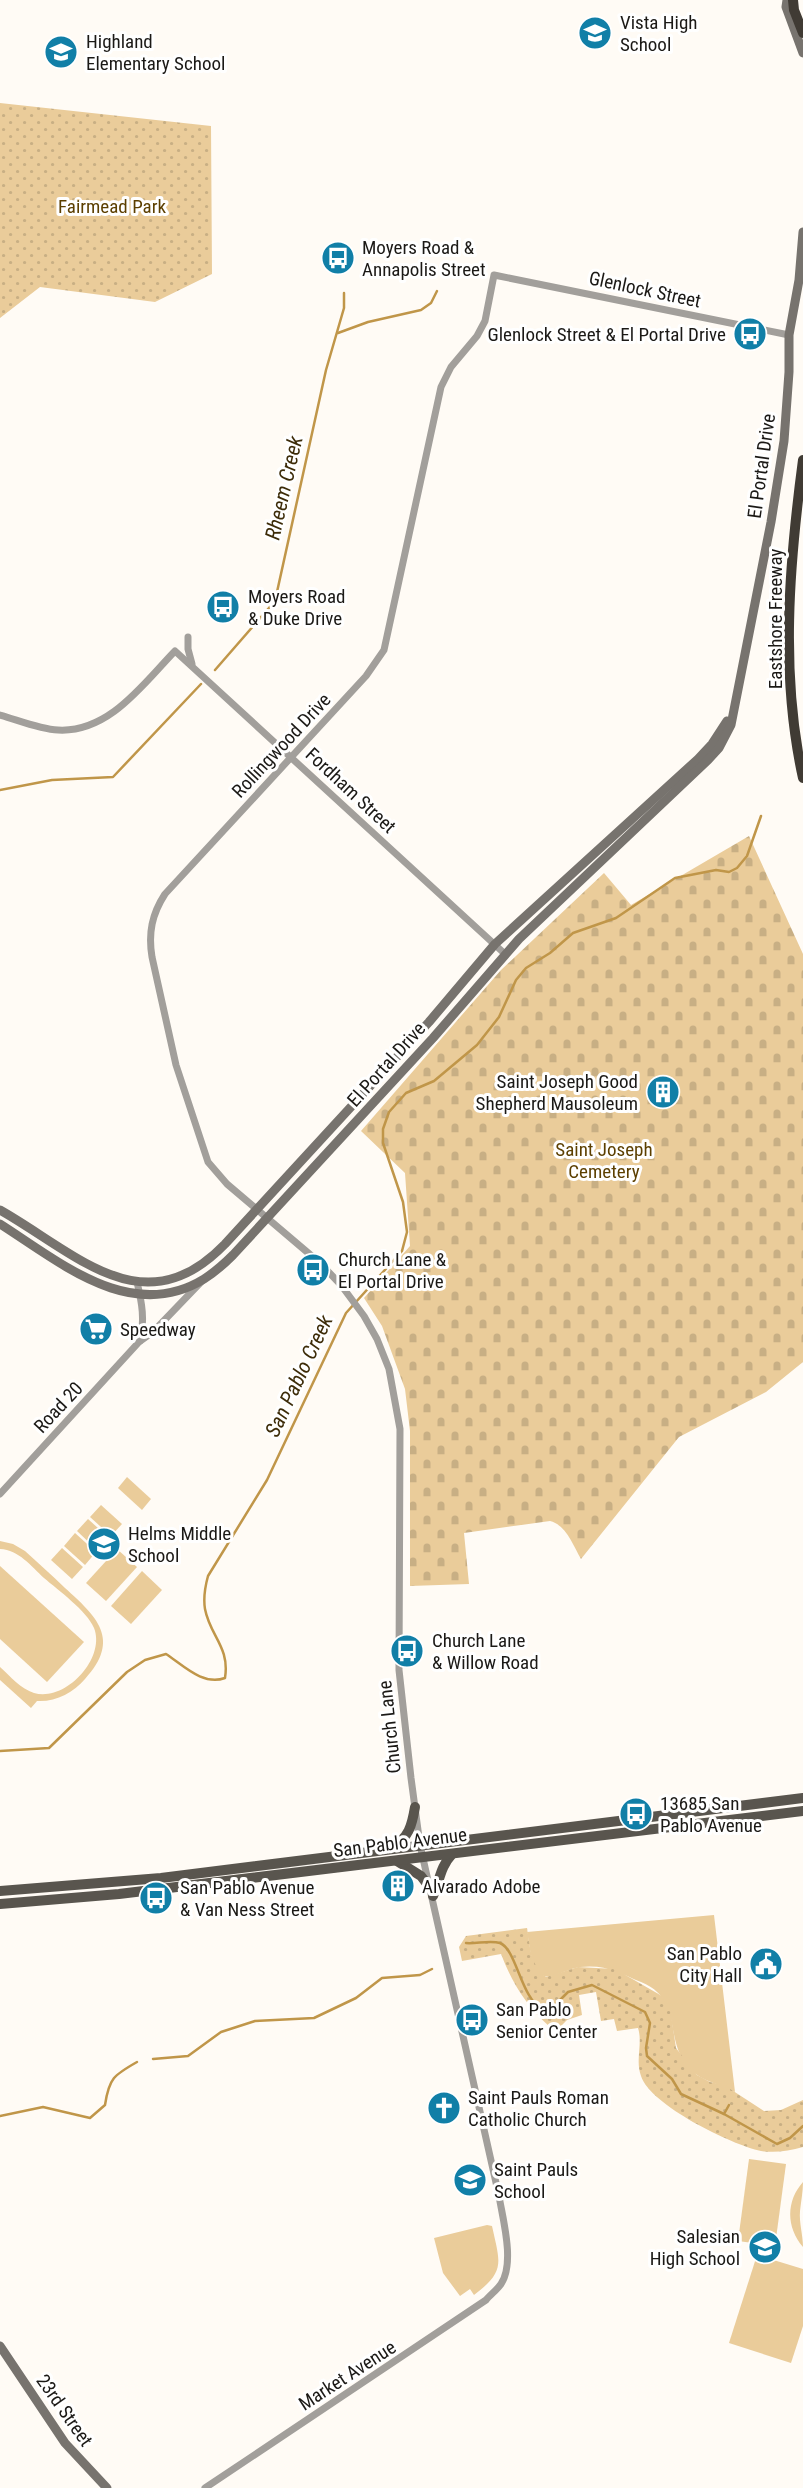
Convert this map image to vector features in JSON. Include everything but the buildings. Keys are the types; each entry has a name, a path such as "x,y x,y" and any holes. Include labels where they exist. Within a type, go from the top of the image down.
{"highway":[{"path":"793,0 793,10 803,33"},
{"name":"Eastshore Freeway","path":"803,460 793,539 789,626 794,718 803,778"}],"main road":[{"path":"787,0 786,7 803,53"},
{"name":"El Portal Drive","path":"0,1224 103,1286 140,1295 161,1293 203,1280 233,1255 267,1219 433,1038 505,954 719,748 731,725 771,522 784,441 789,335 799,280 803,232"},
{"name":"El Portal Drive","path":"0,1210 99,1272 137,1282 177,1277 204,1264 429,1022 495,944 698,759 726,723 734,703"},
{"name":"San Pablo Avenue","path":"0,1891 161,1878 803,1798"},
{"path":"389,1849 402,1842 408,1834 415,1807"},
{"name":"San Pablo Avenue","path":"0,1904 396,1861 803,1811"},
{"path":"529,1844 531,1840 563,1833 570,1827"},
{"path":"432,1893 442,1867 452,1854"},
{"path":"299,1872 303,1868 336,1863 343,1855"},
{"path":"396,1861 421,1876 432,1893"},
{"path":"56,1899 83,1892 87,1889 86,1884"},
{"name":"23rd Street","path":"0,2346 65,2444 107,2488"}],"street":[{"name":"Glenlock Street","path":"494,275 789,335"},
{"name":"Rollingwood Drive","path":"256,1210 217,1174 205,1153 176,1065 150,942 152,919 165,894 366,676 384,650 441,387 451,367 477,336 485,321 494,275"},
{"path":"188,637 188,649 194,668"},
{"name":"Fordham Street","path":"0,715 52,729 76,729 90,725 111,714 175,651 505,954"},
{"name":"Church Lane","path":"256,1210 326,1269 349,1295 377,1339 389,1369 399,1418 399,1670 415,1807 420,1844 505,2228 508,2256 502,2282"},
{"name":"Road 20","path":"0,1494 139,1342 203,1280"},
{"path":"137,1282 143,1320 139,1342"},
{"name":"Market Avenue","path":"205,2488 465,2316 502,2282"}],"green space":[{"name":"Fairmead Park","path":"0,103 211,126 212,274 155,302 40,287 0,318"},
{"name":"Saint Joseph Cemetery","path":"749,836 803,954 803,1362 766,1392 679,1437 581,1559 565,1531 550,1521 464,1533 469,1584 410,1586 410,1431 405,1389 382,1326 364,1298 410,1246 405,1173 361,1131 501,970 604,873 631,905"},
{"path":"127,1477 151,1499 142,1510 118,1488"},
{"path":"101,1505 122,1524 111,1536 90,1517"},
{"path":"88,1519 109,1538 98,1551 77,1531"},
{"path":"75,1533 96,1552 85,1565 64,1546"},
{"path":"0,1541 25,1551 76,1598 95,1619 103,1640 102,1652 96,1665 80,1684 57,1698 37,1701 31,1708 0,1680 0,1667 29,1691 46,1694 59,1691 80,1675 89,1664 96,1640 94,1628 79,1608 24,1559 13,1552 0,1549"},
{"path":"62,1548 83,1567 72,1579 51,1560"},
{"path":"117,1549 137,1567 106,1601 86,1583"},
{"path":"0,1566 84,1642 47,1682 0,1639"},
{"path":"142,1571 162,1590 131,1624 111,1606"},
{"path":"714,1915 735,2092 704,2079 688,2067 676,2044 668,2009 654,1990 605,1968 580,1967 544,1976 533,1962 527,1932"},
{"path":"527,1928 534,1961 546,1977 578,1967 615,1969 662,1996 670,2008 676,2048 697,2075 724,2085 764,2111 781,2110 803,2100 803,2147 787,2151 761,2151 731,2141 675,2111 659,2099 641,2076 638,2028 617,2031 614,2019 601,2021 596,1992 579,1995 582,2015 567,2020 560,2027 550,2027 521,1994 501,1954 462,1961 459,1947 466,1936"},
{"path":"749,2159 786,2164 775,2246 738,2241"},
{"path":"803,2182 800,2216 803,2247 793,2231 790,2214 793,2197"},
{"path":"492,2226 497,2249 496,2272 474,2295 470,2289 460,2296 443,2273 434,2238"},
{"path":"757,2255 803,2269 803,2326 791,2363 729,2343"}],"waterway":[{"path":"338,333 368,322 421,310 431,303 437,291"},
{"name":"Rheem Creek","path":"215,670 275,601 326,370 344,308 344,293"},
{"name":"Rheem Creek","path":"0,790 52,780 113,777 201,684"},
{"name":"San Pablo Creek","path":"0,1751 49,1748 127,1672 145,1660 166,1654 201,1677 217,1680 225,1678 225,1658 205,1609 208,1576 267,1480 346,1313 402,1251 407,1232 403,1202 383,1143 383,1129 389,1112 406,1093 434,1081 477,1045 499,1017 516,980 526,968 550,953 573,933 616,918 675,878 716,870 729,872 737,868 747,856 761,816"},
{"path":"466,1943 496,1942 506,1947 529,1996 544,2012 550,2010 568,1992 592,1985 645,2012 650,2023 647,2056 672,2079 681,2094 724,2114 777,2144 790,2138 803,2126"},
{"path":"153,2059 188,2056 221,2032 255,2021 314,2018 356,1998 382,1978 420,1975 432,1969"},
{"path":"0,2116 43,2107 90,2118 105,2105 108,2089 114,2078 137,2062"},
{"path":"724,2114 729,2105"}],"place":[{"name":"Vista High School","path":"595,33"},
{"name":"Highland Elementary School","path":"61,52"},
{"name":"Moyers Road & Annapolis Street","path":"338,258"},
{"name":"Glenlock Street & El Portal Drive","path":"750,334"},
{"name":"Moyers Road & Duke Drive","path":"223,607"},
{"name":"Saint Joseph Good Shepherd Mausoleum","path":"663,1092"},
{"name":"Church Lane & El Portal Drive","path":"313,1270"},
{"name":"Speedway","path":"96,1329"},
{"name":"Helms Middle School","path":"104,1544"},
{"name":"Church Lane & Willow Road","path":"407,1651"},
{"name":"13685 San Pablo Avenue","path":"636,1814"},
{"name":"Alvarado Adobe","path":"398,1886"},
{"name":"San Pablo Avenue & Van Ness Street","path":"156,1898"},
{"name":"San Pablo City Hall","path":"766,1964"},
{"name":"San Pablo Senior Center","path":"472,2020"},
{"name":"Saint Pauls Roman Catholic Church","path":"444,2108"},
{"name":"Saint Pauls School","path":"470,2180"},
{"name":"Salesian High School","path":"765,2247"}]}
